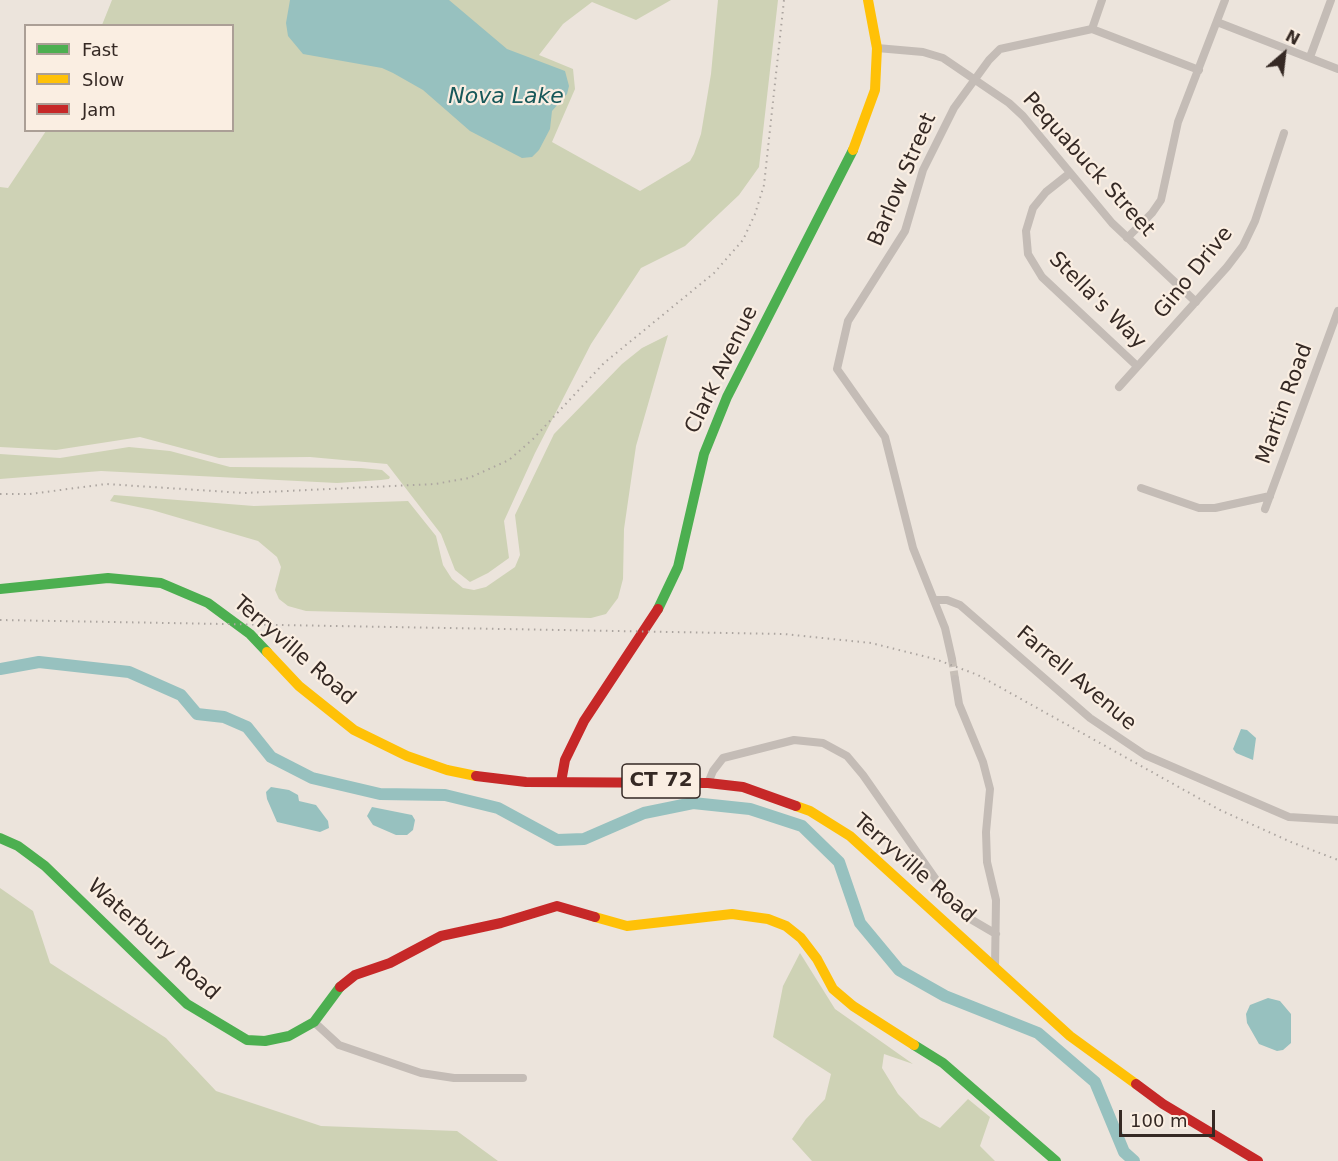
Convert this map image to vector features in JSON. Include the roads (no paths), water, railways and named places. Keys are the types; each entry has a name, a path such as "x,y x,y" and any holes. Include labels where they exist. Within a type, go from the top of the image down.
{"main road":[{"name":"Clark Avenue","path":"561,782 565,760 580,729 661,603 678,567 704,454 727,397 860,137 875,90 877,48 868,0"},
{"name":"Terryville Road","path":"0,589 108,578 161,583 208,603 250,634 308,693 354,730 391,749 428,764 470,775 526,782 708,783 743,787 779,798 831,823 875,857 1070,1036 1163,1104 1258,1161"},
{"name":"Waterbury Road","path":"0,838 18,846 45,866 187,1004 247,1040 265,1041 289,1036 314,1022 336,991 356,975 390,963 441,936 501,923 557,906 627,926 732,914 768,919 786,926 801,938 817,959 833,989 853,1006 943,1064 1056,1161"}],"street":[{"path":"1102,0 1092,29 1199,70"},
{"path":"1127,238 1152,213 1161,200 1178,122 1225,0"},
{"path":"1310,57 1331,0"},
{"path":"1217,22 1338,69"},
{"name":"Barlow Street","path":"952,659 945,628 914,548 885,437 837,369 848,321 905,231 923,170 954,108 975,79 1000,49 1092,29"},
{"name":"Pequabuck Street","path":"877,48 934,55 953,63 1019,112 1127,238 1196,302"},
{"name":"Gino Drive","path":"1119,387 1243,246 1255,221 1284,133"},
{"name":"Stella's Way","path":"1070,172 1041,196 1032,210 1025,236 1028,254 1042,277 1137,366"},
{"name":"Martin Road","path":"1265,509 1338,312"},
{"path":"1141,488 1199,508 1215,508 1270,495"},
{"name":"Farrell Avenue","path":"934,600 950,600 960,604 1096,723 1145,755 1289,817 1338,820"},
{"path":"955,679 959,704 983,762 990,789 986,832 987,862 996,900 995,967"},
{"path":"708,783 712,771 723,758 794,740 823,743 847,756 863,775 944,891 967,917 996,934"},
{"path":"314,1022 339,1045 422,1073 454,1078 523,1078"}],"water":[{"name":"Nova Lake","path":"290,0 449,0 507,49 565,71 569,86 567,94 552,111 550,129 539,150 532,157 522,158 470,131 423,90 393,73 382,68 303,54 288,36 286,23"},
{"path":"1241,729 1247,730 1256,738 1253,760 1236,753 1233,749"},
{"path":"271,787 289,790 298,795 299,801 316,805 328,821 329,828 320,832 277,822 267,799 266,792"},
{"path":"372,807 412,815 415,820 413,830 407,835 396,835 373,825 367,816"},
{"path":"1268,998 1280,1001 1291,1014 1291,1043 1283,1050 1277,1051 1259,1044 1247,1023 1246,1014 1250,1005"}],"waterway":[{"path":"0,669 39,662 129,672 181,695 197,714 224,717 247,727 271,757 312,778 380,794 445,795 498,808 557,840 584,839 644,813 693,803 750,809 802,826 839,862 860,923 899,970 945,996 1038,1033 1095,1082 1124,1152 1134,1161"}],"tunnel":[{"path":"952,659 955,679"}],"railway":[{"path":"0,494 30,494 106,484 244,493 435,484 469,478 509,460 533,439 604,363 714,273 743,240 755,214 764,185 784,0"},
{"path":"0,620 784,634 871,643 935,659 978,675 1220,810 1338,860"}]}
